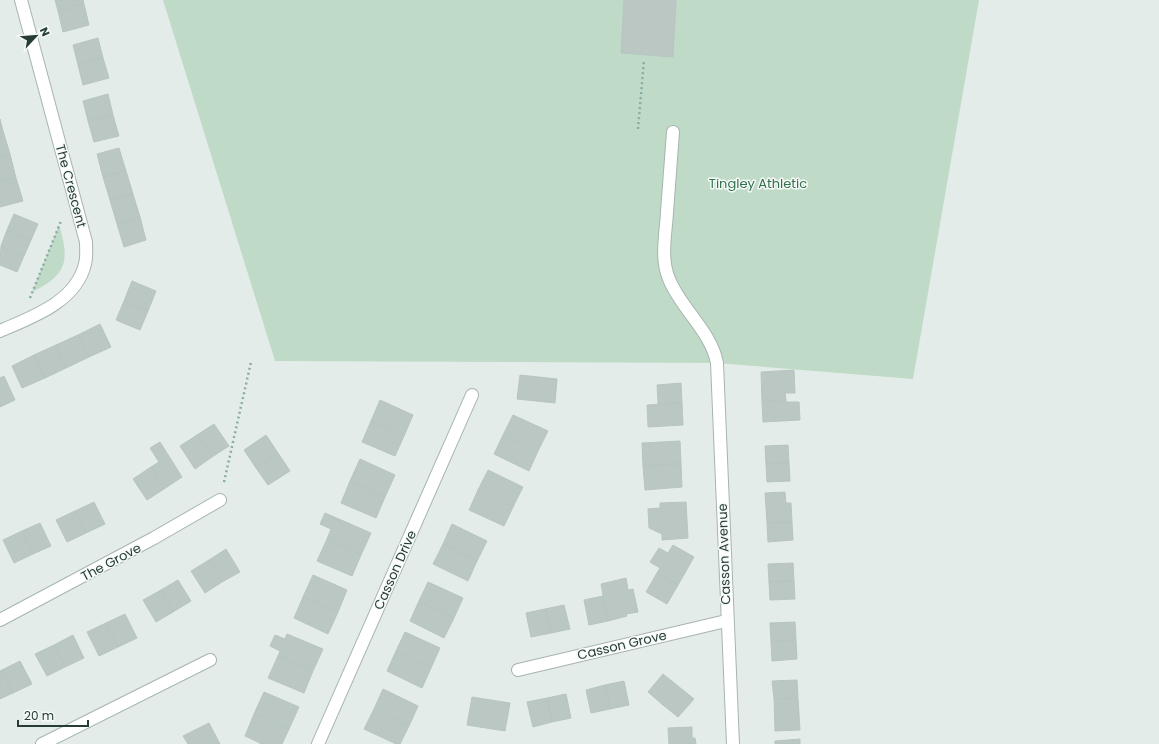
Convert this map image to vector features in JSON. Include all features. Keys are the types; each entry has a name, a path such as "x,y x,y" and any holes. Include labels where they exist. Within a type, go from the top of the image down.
{"street":[{"name":"The Crescent","path":"0,331 46,310 64,296 79,281 86,263 86,242 21,0"},
{"name":"Casson Avenue","path":"673,132 664,253 668,277 679,299 709,341 715,352 717,363 726,621 733,744"},
{"name":"Casson Drive","path":"318,744 472,395"},
{"name":"The Grove","path":"0,620 127,553 220,500"},
{"name":"Casson Grove","path":"518,670 726,621"},
{"path":"42,744 210,660"}],"path":[{"path":"638,129 644,60"},
{"path":"19,322 72,193"},
{"path":"220,500 251,362"}],"green space":[{"name":"Tingley Athletic","path":"163,0 979,0 913,379 717,363 275,361"},
{"path":"59,225 65,258 63,266 53,279 44,286 32,292"}],"building":[{"path":"55,0 83,0 84,4 58,11"},
{"path":"624,0 676,0 673,57 621,53"},
{"path":"84,4 89,25 63,32 58,11"},
{"path":"98,38 103,58 78,65 73,45"},
{"path":"103,58 109,78 83,85 78,65"},
{"path":"108,94 113,115 88,121 83,101"},
{"path":"113,115 119,136 94,142 88,121"},
{"path":"0,119 3,131 0,132"},
{"path":"3,131 10,154 0,157 0,132"},
{"path":"119,148 126,171 103,177 97,154"},
{"path":"10,154 16,178 0,182 0,157"},
{"path":"126,171 133,194 110,200 103,177"},
{"path":"16,178 23,201 0,207 0,182"},
{"path":"133,194 140,217 117,224 110,200"},
{"path":"14,214 38,224 31,240 7,230"},
{"path":"140,217 146,240 124,247 117,224"},
{"path":"7,230 31,240 24,256 1,246"},
{"path":"1,246 24,256 17,272 0,265"},
{"path":"132,281 156,291 148,311 124,301"},
{"path":"124,301 148,311 140,330 116,320"},
{"path":"100,324 111,347 89,357 78,335"},
{"path":"78,335 89,357 66,368 56,345"},
{"path":"56,345 66,368 45,378 34,355"},
{"path":"34,355 45,378 22,388 12,366"},
{"path":"794,370 795,393 785,393 786,400 762,402 761,372"},
{"path":"520,375 557,379 555,403 517,399"},
{"path":"4,376 15,400 0,407 0,378"},
{"path":"681,383 682,403 658,404 657,385"},
{"path":"380,400 413,415 404,436 371,421"},
{"path":"786,400 786,402 799,402 800,420 763,422 762,402"},
{"path":"682,403 683,425 648,427 647,405"},
{"path":"513,415 548,431 538,451 503,435"},
{"path":"371,421 404,436 395,456 362,442"},
{"path":"214,424 229,446 212,457 197,435"},
{"path":"197,435 212,457 195,469 180,446"},
{"path":"266,435 278,453 256,468 244,450"},
{"path":"503,435 538,451 529,471 494,454"},
{"path":"680,441 681,464 643,466 642,443"},
{"path":"160,442 182,477 164,489 151,467 159,462 150,448"},
{"path":"788,445 789,463 766,464 765,446"},
{"path":"278,453 290,471 268,485 256,468"},
{"path":"360,459 395,475 385,497 350,481"},
{"path":"789,463 790,481 767,482 766,464"},
{"path":"681,464 682,487 645,490 643,466"},
{"path":"151,467 164,489 147,500 133,479"},
{"path":"488,470 523,487 513,507 478,490"},
{"path":"350,481 385,497 376,518 341,503"},
{"path":"478,490 513,507 504,526 469,510"},
{"path":"785,492 786,503 791,503 792,522 767,523 765,493"},
{"path":"94,502 105,524 86,533 75,511"},
{"path":"686,502 688,538 662,540 662,534 649,528 648,509 660,508 660,503"},
{"path":"75,511 86,533 67,542 56,520"},
{"path":"325,513 371,533 361,555 327,539 331,529 320,524"},
{"path":"792,522 793,540 768,542 767,523"},
{"path":"40,523 51,546 33,554 22,531"},
{"path":"452,524 487,541 477,561 443,544"},
{"path":"22,531 33,554 14,563 3,540"},
{"path":"327,539 361,555 352,576 317,561"},
{"path":"443,544 477,561 468,581 433,564"},
{"path":"673,545 694,557 678,585 657,573 660,568 650,562 659,548 668,553"},
{"path":"226,549 240,572 222,582 209,560"},
{"path":"209,560 222,582 205,593 191,571"},
{"path":"793,563 794,581 769,582 768,564"},
{"path":"657,573 678,585 667,604 646,592"},
{"path":"313,575 347,590 338,612 303,597"},
{"path":"626,578 628,590 633,589 638,612 626,614 627,616 608,621 601,584"},
{"path":"178,580 191,601 173,612 161,590"},
{"path":"794,581 795,599 770,600 769,582"},
{"path":"428,582 463,598 454,618 419,601"},
{"path":"161,590 173,612 156,622 143,600"},
{"path":"603,596 608,621 589,625 584,600"},
{"path":"303,597 338,612 328,634 294,618"},
{"path":"419,601 454,618 444,638 410,621"},
{"path":"564,605 570,629 551,633 545,609"},
{"path":"545,609 551,633 531,637 526,613"},
{"path":"125,614 137,638 118,647 106,623"},
{"path":"795,622 796,640 771,642 770,623"},
{"path":"106,623 118,647 99,656 87,632"},
{"path":"405,632 440,648 431,668 396,651"},
{"path":"287,634 323,649 313,671 278,656 280,651 270,646 275,635 285,639"},
{"path":"73,635 84,658 65,667 54,645"},
{"path":"796,640 797,659 772,661 771,642"},
{"path":"54,645 65,667 47,676 35,654"},
{"path":"396,651 431,668 422,688 387,671"},
{"path":"278,656 313,671 304,693 268,678"},
{"path":"20,661 32,684 13,693 2,670"},
{"path":"2,670 13,693 0,699 0,671"},
{"path":"663,674 678,686 663,705 648,692"},
{"path":"797,680 798,698 774,699 772,681"},
{"path":"624,681 629,705 610,709 605,685"},
{"path":"605,685 610,709 591,713 586,690"},
{"path":"678,686 694,699 678,717 663,705"},
{"path":"383,689 418,706 409,726 374,709"},
{"path":"264,692 299,707 289,729 254,714"},
{"path":"566,694 571,718 552,722 547,698"},
{"path":"472,697 510,703 505,731 467,725"},
{"path":"547,698 552,722 533,727 527,702"},
{"path":"798,698 800,730 775,731 774,699"},
{"path":"374,709 409,726 400,744 396,744 364,729"},
{"path":"254,714 289,729 282,744 260,744 245,736"},
{"path":"209,723 220,744 188,744 183,736"},
{"path":"692,727 692,738 695,738 696,744 669,744 668,728"},
{"path":"800,739 800,744 775,744 775,741"}]}
